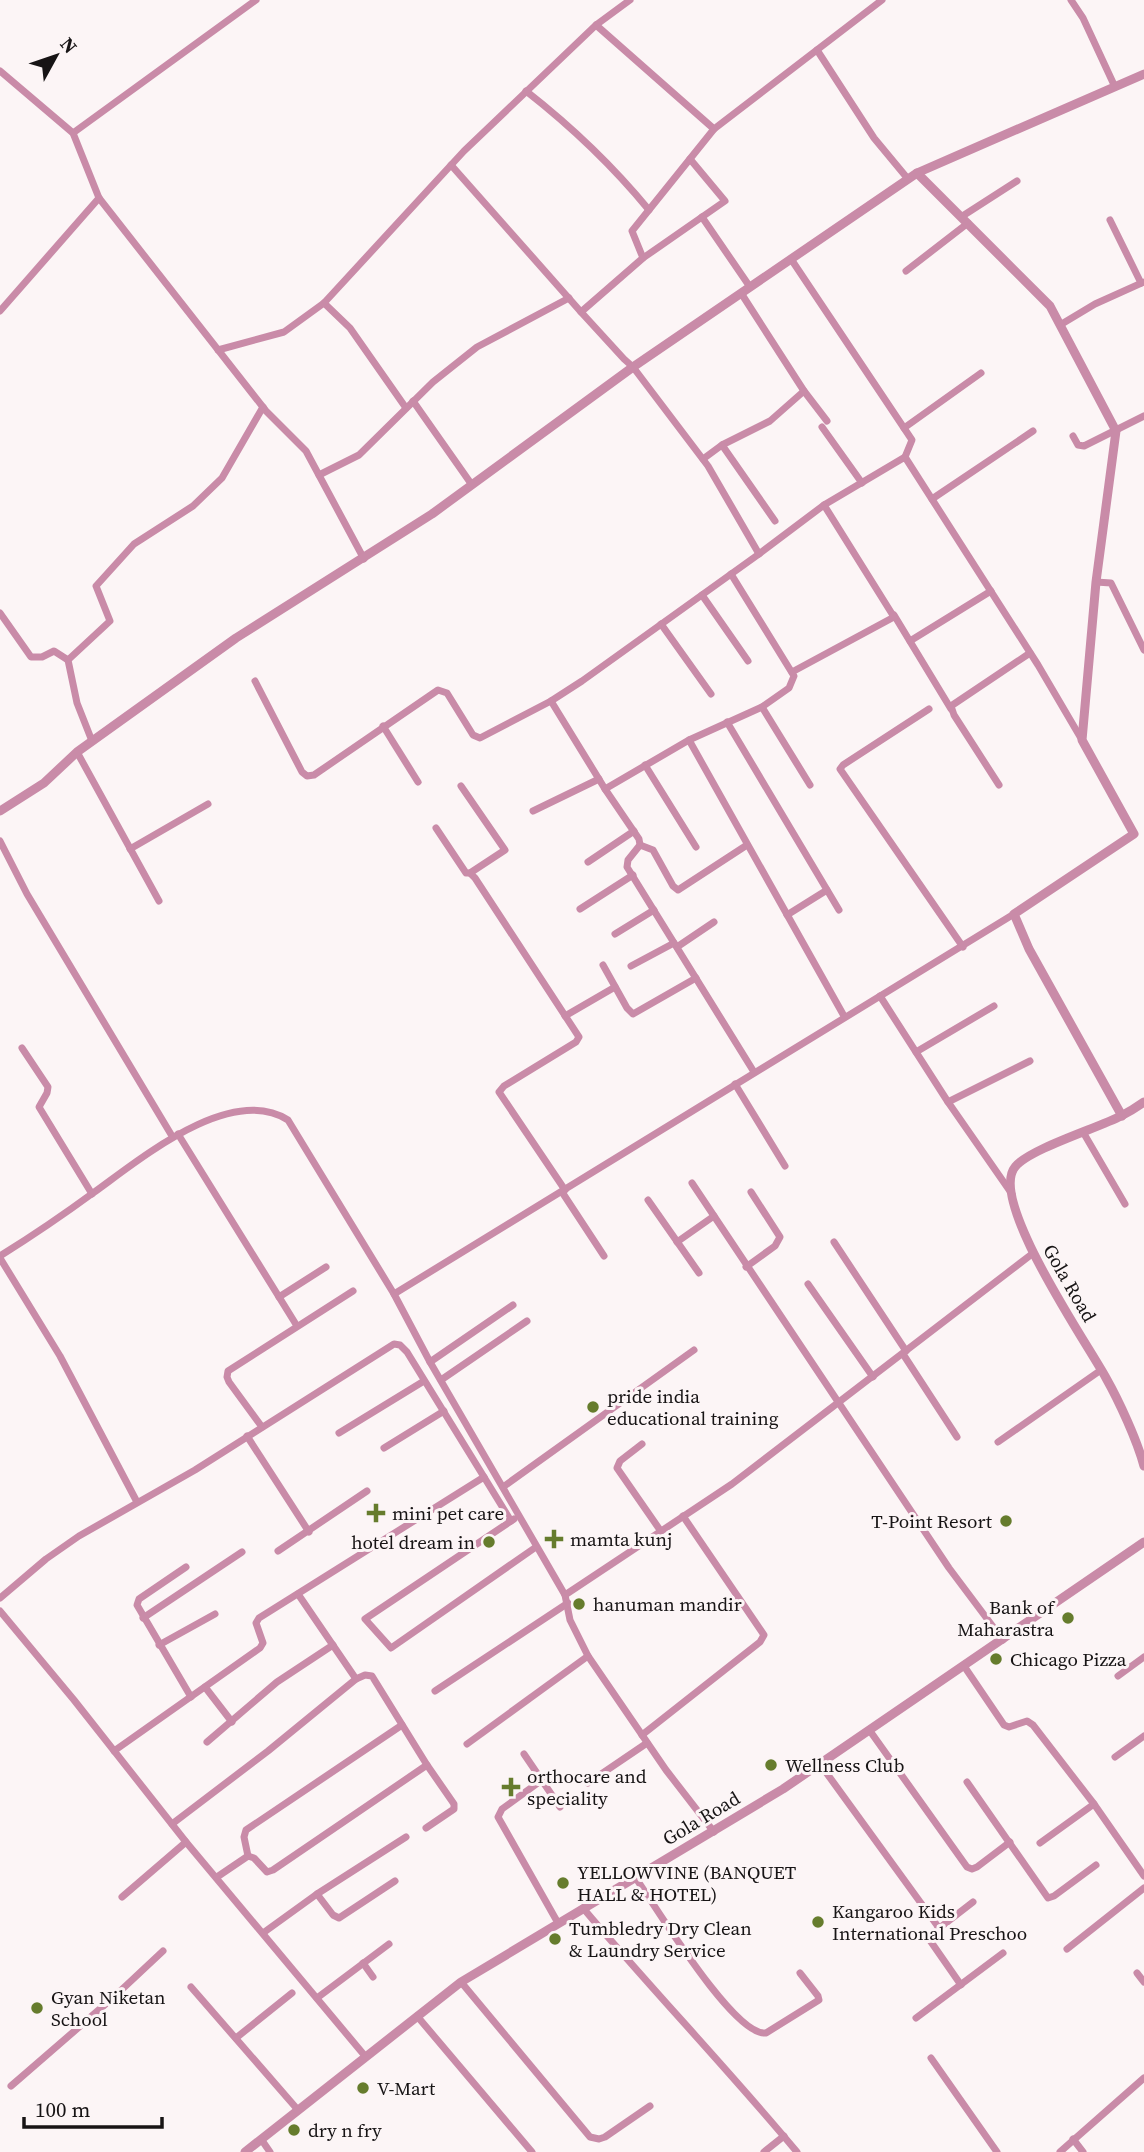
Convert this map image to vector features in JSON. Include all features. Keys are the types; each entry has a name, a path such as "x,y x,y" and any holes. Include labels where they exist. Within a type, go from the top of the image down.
{"street":[{"path":"74,133 256,0"},
{"path":"218,351 284,331 324,303 451,165 596,25 630,0"},
{"path":"643,258 632,231 714,129 882,0"},
{"path":"1071,0 1083,18 1115,87"},
{"path":"596,25 714,129"},
{"path":"817,50 874,138 908,179"},
{"path":"0,72 74,133 99,198 263,407 306,451 364,559"},
{"path":"0,811 44,783 77,752 236,638 364,559 750,286 917,173 1143,77"},
{"path":"526,91 567,122 594,148 649,210"},
{"path":"581,312 643,258 725,201 690,159"},
{"path":"451,165 581,312 634,367 703,459 760,554"},
{"path":"917,173 1050,306 1116,431 1096,582 1082,740"},
{"path":"906,271 965,220 1017,181"},
{"path":"0,311 99,198"},
{"path":"702,217 750,286"},
{"path":"1060,325 1095,304 1142,282 1110,220"},
{"path":"255,681 302,772 307,776 314,775 438,690 447,693 473,735 478,738 551,701 760,554 824,505 905,457 912,439 791,259"},
{"path":"741,293 862,483"},
{"path":"319,475 359,455 433,382 477,347 569,298"},
{"path":"324,303 350,328 406,408"},
{"path":"904,428 981,373"},
{"path":"703,459 722,445 770,421 804,390"},
{"path":"414,401 471,485"},
{"path":"68,660 110,621 96,586 134,544 193,506 222,478 263,407"},
{"path":"1073,436 1081,447 1144,416"},
{"path":"932,499 1033,430"},
{"path":"722,445 775,521"},
{"path":"905,457 1030,653 1082,740 1133,834 1144,834"},
{"path":"824,505 999,785"},
{"path":"604,789 689,740 762,707 789,688 794,676 792,672 731,574"},
{"path":"1096,582 1111,583 1144,650"},
{"path":"910,641 990,591"},
{"path":"702,595 748,661"},
{"path":"0,613 31,657 42,657 54,651 68,660 77,703 92,741"},
{"path":"792,672 891,620 894,615"},
{"path":"661,624 711,694"},
{"path":"951,710 954,704 1030,653"},
{"path":"551,701 604,789 634,831 640,845 653,850 673,886 678,890 747,845"},
{"path":"762,707 810,785"},
{"path":"929,709 840,769 963,947"},
{"path":"727,722 839,910"},
{"path":"383,726 418,782"},
{"path":"689,740 844,1016"},
{"path":"77,752 159,901"},
{"path":"645,765 696,847"},
{"path":"533,811 599,779"},
{"path":"461,786 505,850 470,873"},
{"path":"131,849 208,804"},
{"path":"436,828 466,873 470,873 579,1037 578,1041 504,1086 499,1092 604,1256"},
{"path":"588,863 634,831"},
{"path":"394,1294 844,1016 963,947 1133,834"},
{"path":"0,841 27,894 175,1135 297,1326"},
{"path":"640,845 626,864 754,1072"},
{"path":"580,909 632,875"},
{"path":"787,915 827,890"},
{"path":"615,934 654,910"},
{"path":"1014,914 1029,949 1122,1116"},
{"path":"631,966 676,945 714,922"},
{"path":"603,965 628,1011 635,1013 696,978"},
{"path":"565,1016 615,987"},
{"path":"880,996 947,1102 1012,1195"},
{"path":"916,1052 994,1006"},
{"path":"22,1048 48,1087 38,1107 92,1194"},
{"path":"947,1102 1030,1061"},
{"path":"734,1084 785,1166"},
{"name":"Gola Road","path":"1143,1460 1101,1370 1032,1254 1012,1195 1010,1181 1012,1170 1018,1163 1122,1116 1144,1102"},
{"path":"137,1502 60,1356 0,1257 175,1135 221,1116 242,1111 275,1114 288,1120 394,1294 430,1362 567,1599 570,1620 588,1656 647,1743 714,1832"},
{"path":"1083,1132 1125,1204"},
{"path":"692,1183 949,1568 1003,1640"},
{"path":"746,1267 780,1240 779,1234 751,1192"},
{"path":"648,1200 699,1273"},
{"path":"677,1242 714,1216"},
{"path":"834,1242 957,1437"},
{"path":"435,1691 660,1530 732,1484 1032,1254"},
{"path":"279,1297 326,1267"},
{"path":"808,1284 873,1377"},
{"path":"262,1427 229,1381 227,1374 232,1368 353,1291"},
{"path":"430,1362 513,1305"},
{"path":"441,1380 527,1321"},
{"path":"2,1593 61,1549 195,1470 394,1344 400,1345 407,1352 511,1521"},
{"path":"503,1487 694,1350"},
{"path":"998,1442 1101,1370"},
{"path":"339,1433 424,1381"},
{"path":"384,1448 444,1411"},
{"path":"247,1436 309,1532"},
{"path":"642,1444 620,1461 617,1468 660,1530"},
{"path":"114,1751 262,1646 256,1621 484,1477"},
{"path":"278,1551 368,1491"},
{"path":"519,1516 365,1619 391,1648 536,1547"},
{"path":"642,1735 760,1642 764,1635 682,1516"},
{"name":"Gola Road","path":"245,2152 461,1982 714,1832 820,1764 1144,1542"},
{"path":"143,1618 242,1552"},
{"path":"186,1567 137,1601 136,1605 191,1697"},
{"path":"298,1594 356,1679"},
{"path":"0,1611 186,1842 365,2056"},
{"path":"159,1645 215,1614"},
{"path":"207,1742 277,1682 333,1645"},
{"path":"467,1744 588,1656"},
{"path":"1118,1676 1144,1657"},
{"path":"964,1667 1004,1725 1009,1727 1025,1721 1031,1723 1094,1804 1144,1876"},
{"path":"172,1824 356,1679 365,1675 372,1676 454,1804 454,1809 426,1828"},
{"path":"205,1687 232,1722"},
{"path":"248,1856 244,1837 246,1830 402,1725"},
{"path":"870,1731 967,1867 977,1867 1010,1842"},
{"path":"1115,1757 1144,1737"},
{"path":"588,1783 647,1743"},
{"path":"524,1754 560,1807"},
{"path":"820,1764 939,1928"},
{"path":"248,1856 254,1858 267,1872 273,1870 427,1765"},
{"path":"542,1780 502,1809 498,1817 558,1923"},
{"path":"967,1782 1048,1898 1096,1865"},
{"path":"1040,1843 1094,1804"},
{"path":"263,1933 317,1894 406,1837"},
{"path":"122,1897 186,1842"},
{"path":"217,1877 248,1856"},
{"path":"635,1877 724,2004 738,2020 757,2032 766,2033 819,2000 800,1973"},
{"path":"317,1894 333,1915 340,1918 395,1881"},
{"path":"1066,1949 1144,1888"},
{"path":"961,1985 930,1941 930,1937 973,1902"},
{"path":"583,1908 797,2152"},
{"path":"317,1997 389,1944"},
{"path":"11,2086 163,1951"},
{"path":"916,2018 1003,1953"},
{"path":"363,1963 373,1977"},
{"path":"1137,1973 1144,1982"},
{"path":"461,1982 590,2137 605,2137 650,2106"},
{"path":"191,1987 298,2110"},
{"path":"236,2038 292,1993"},
{"path":"417,2016 532,2152"},
{"path":"931,2058 997,2152"},
{"path":"1060,2152 1144,2078"},
{"path":"764,2152 784,2136"},
{"path":"261,2139 270,2152"},
{"path":"1073,2139 1083,2152"}],"place":[{"name":"pride india educational training","path":"593,1407"},
{"name":"mini pet care","path":"376,1513"},
{"name":"T-Point Resort","path":"1006,1521"},
{"name":"mamta kunj","path":"554,1539"},
{"name":"hotel dream in","path":"489,1542"},
{"name":"hanuman mandir","path":"579,1604"},
{"name":"Bank of Maharastra","path":"1068,1618"},
{"name":"Chicago Pizza","path":"996,1659"},
{"name":"Wellness Club","path":"771,1765"},
{"name":"orthocare and speciality","path":"511,1787"},
{"name":"YELLOWVINE (BANQUET HALL & HOTEL)","path":"563,1883"},
{"name":"Kangaroo Kids International Preschoo","path":"818,1922"},
{"name":"Tumbledry Dry Clean & Laundry Service","path":"555,1939"},
{"name":"Gyan Niketan School","path":"37,2008"},
{"name":"V-Mart","path":"363,2088"},
{"name":"dry n fry","path":"294,2130"}]}
